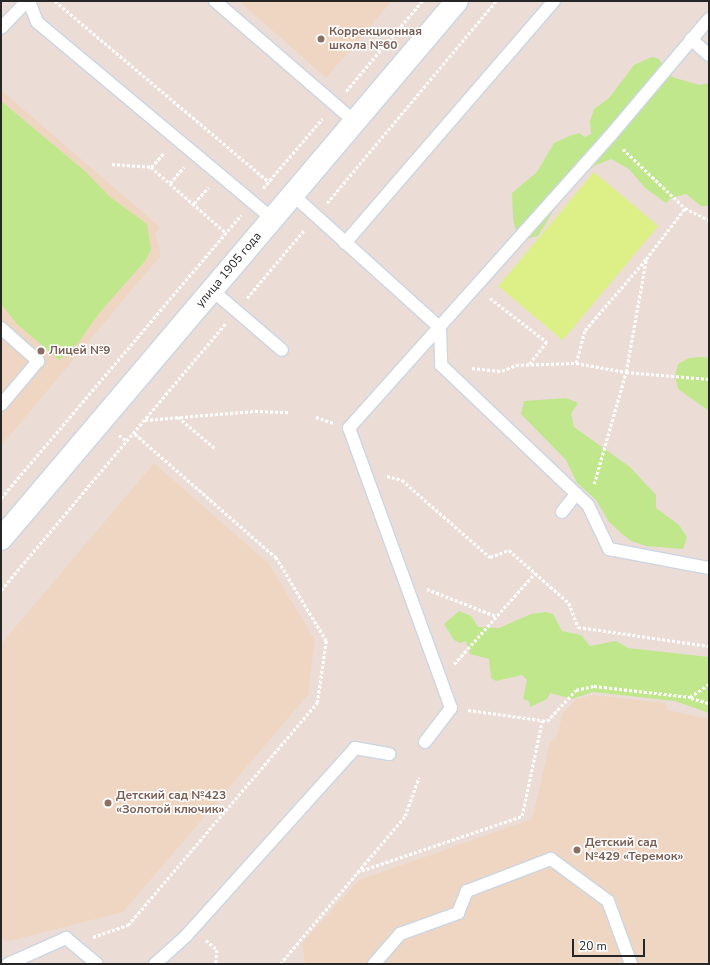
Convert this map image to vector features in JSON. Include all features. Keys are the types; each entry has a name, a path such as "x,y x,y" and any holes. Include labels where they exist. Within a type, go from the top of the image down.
{"street":[{"name":"улица 1905 года","path":"1,539 458,1"}],"lane":[{"path":"1,28 28,1 37,22 272,219"},
{"path":"215,1 354,122"},
{"path":"345,243 554,1"},
{"path":"425,742 451,708 349,428 440,328 610,136 709,19"},
{"path":"691,39 709,54"},
{"path":"293,195 440,328 441,365 588,505 609,549 709,568"},
{"path":"212,290 282,350"},
{"path":"1,328 38,361 1,405"},
{"path":"562,512 576,494"},
{"path":"155,964 193,929 355,748 389,754"},
{"path":"374,964 400,934 458,913 467,891 551,859 608,901 631,964"},
{"path":"8,964 66,938 97,964"}],"path":[{"path":"55,1 269,182"},
{"path":"1,498 422,1"},
{"path":"610,136 685,208 709,220"},
{"path":"112,164 151,167 226,233"},
{"path":"576,362 585,330 646,259 685,208"},
{"path":"588,505 626,372 646,259"},
{"path":"476,287 546,342 529,364"},
{"path":"441,365 502,371 516,364 576,362 626,372 709,379"},
{"path":"144,420 255,411 290,412"},
{"path":"178,417 216,450"},
{"path":"73,944 128,925 317,703 326,641 276,558 133,433"},
{"path":"365,471 402,480 490,557 509,550 569,603 578,627 709,646"},
{"path":"440,679 535,573"},
{"path":"404,580 496,616"},
{"path":"690,697 709,684"},
{"path":"451,708 547,721 576,690 594,686 690,697 709,703"},
{"path":"357,872 522,816 542,721"},
{"path":"280,964 405,816 419,777"},
{"path":"193,929 218,950 216,964"}],"shaded area":[{"name":"Коррекционная школа №60","path":"239,1 392,1 326,78"},
{"name":"Лицей №9","path":"1,90 160,227 155,234 161,255 1,446"},
{"name":"Детский сад №423 «Золотой ключик»","path":"154,463 269,564 315,640 308,695 123,912 6,942 1,937 1,644"},
{"name":"Детский сад №429 «Теремок»","path":"593,695 665,703 668,710 709,719 709,964 305,964 302,943 359,880 532,819 550,742 556,738 563,713 576,699"}],"green space":[{"path":"652,57 659,59 669,75 675,78 700,85 709,83 709,206 701,206 686,194 671,198 666,203 645,188 629,169 611,159 594,166 584,175 558,203 538,236 526,239 520,236 516,231 513,219 512,193 537,172 554,143 579,133 585,137 591,134 590,121 594,109 609,98 634,65"},
{"name":"Лицей №9","path":"1,101 86,172 110,197 147,224 151,250 145,261 100,312 78,343 59,360 17,324 1,304"},
{"path":"594,172 658,226 563,340 498,286"},
{"path":"689,358 709,358 709,411 678,389 675,376 678,364"},
{"path":"566,398 578,403 571,414 574,427 630,467 656,495 656,508 679,525 687,537 683,549 646,546 631,541 622,534 609,522 596,500 577,483 566,460 521,414 524,401"},
{"path":"459,611 471,616 478,627 499,628 531,614 546,612 553,614 562,631 581,635 590,646 616,641 628,648 709,657 709,713 675,701 593,692 572,699 550,693 547,699 530,707 529,701 523,699 527,680 522,675 496,681 491,678 489,659 470,654 466,641 460,643 454,640 444,624"}],"place":[{"name":"Коррекционная школа №60","path":"321,39"},
{"name":"Лицей №9","path":"41,351"},
{"name":"Детский сад №423 «Золотой ключик»","path":"108,803"},
{"name":"Детский сад №429 «Теремок»","path":"577,850"}]}
